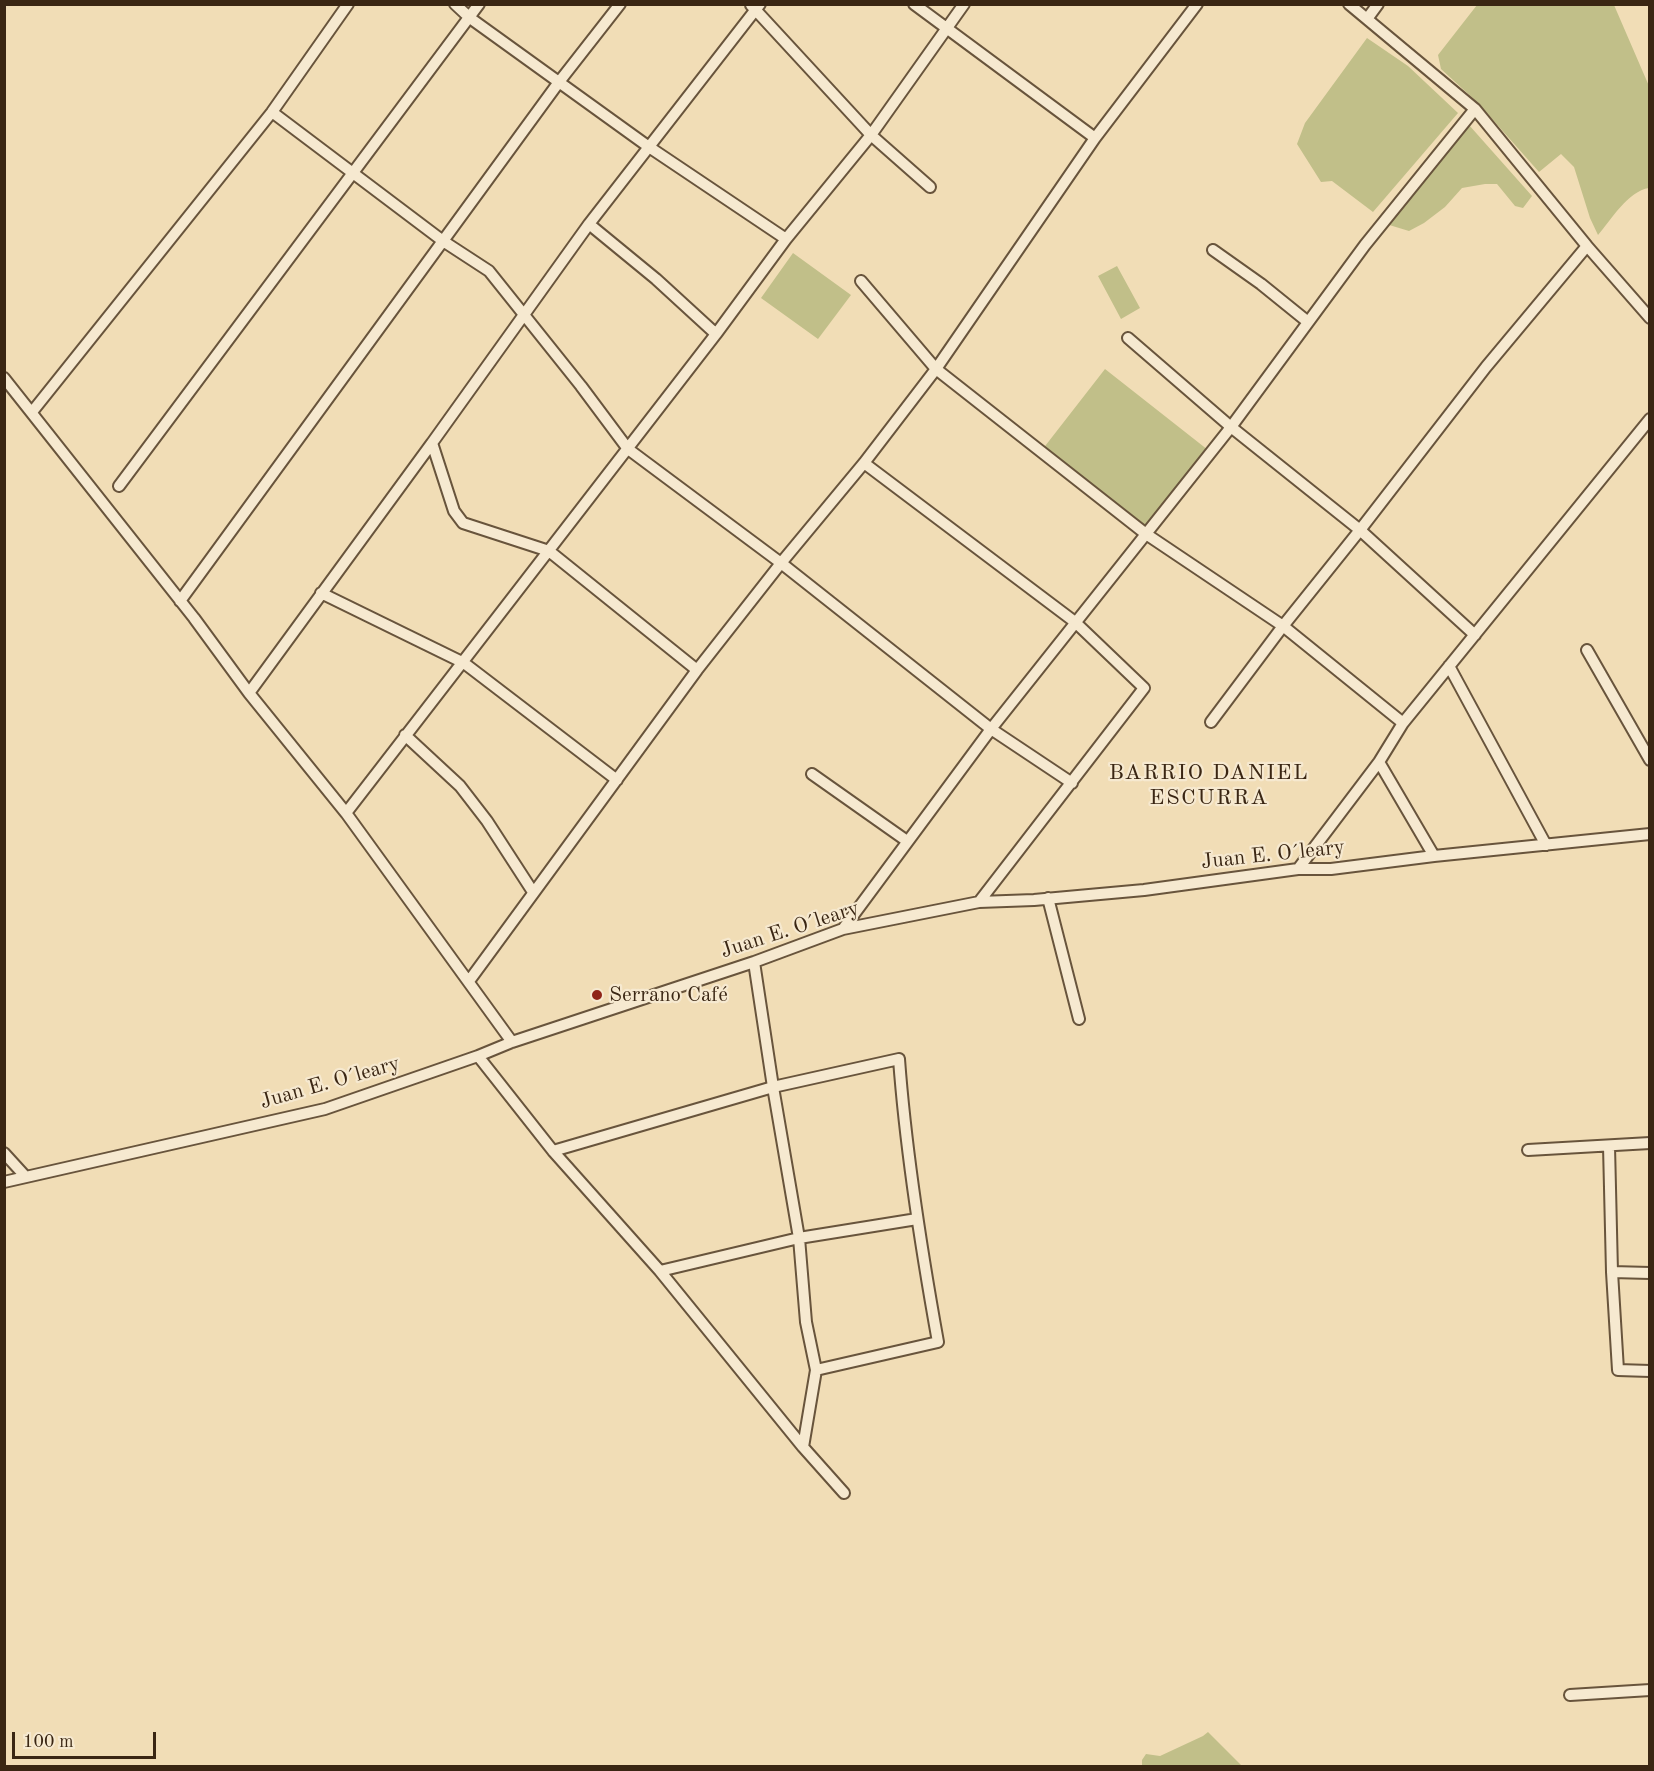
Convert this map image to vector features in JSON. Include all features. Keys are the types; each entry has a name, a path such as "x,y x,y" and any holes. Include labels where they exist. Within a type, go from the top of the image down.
{"street":[{"path":"32,412 272,112 348,4"},
{"path":"454,4 648,147 786,239"},
{"path":"119,486 479,4"},
{"path":"180,601 559,82 620,4"},
{"path":"914,4 1095,138"},
{"path":"346,813 405,735 464,663 786,239 871,135 964,4"},
{"path":"469,981 697,670 781,563 864,463 936,369 1095,138 1197,4"},
{"path":"1349,4 1475,109 1587,246 1650,318"},
{"path":"1366,19 1378,4"},
{"path":"249,693 589,224 755,6 871,135 930,187"},
{"path":"843,929 990,729 1232,427 1365,245 1475,109"},
{"path":"272,112 352,174 489,272 581,386 627,449 781,563 990,729 1072,783"},
{"path":"589,224 656,279 716,334"},
{"path":"1211,722 1283,626 1486,367 1587,246"},
{"path":"1213,250 1261,284 1308,322"},
{"path":"861,281 936,369 1146,534 1283,626 1403,723"},
{"path":"1128,338 1232,427 1360,530 1475,635"},
{"path":"4,378 180,601 249,693 346,813 512,1042"},
{"path":"1298,869 1379,762 1403,723 1650,419"},
{"path":"432,443 454,512 463,523 549,551 697,670"},
{"path":"864,463 1075,622 1144,688 979,902"},
{"path":"321,593 464,663 617,780"},
{"path":"1587,650 1650,760"},
{"path":"1449,666 1546,845"},
{"path":"405,735 460,786 487,821 533,892"},
{"path":"1379,762 1434,856"},
{"path":"812,774 907,841"},
{"name":"Juan E. O´leary","path":"4,1182 325,1109 512,1042 754,962 843,929 979,902 1144,890 1298,869 1331,869 1650,834"},
{"path":"1048,898 1079,1019"},
{"path":"754,962 799,1238 806,1322 816,1370 803,1447"},
{"path":"478,1056 553,1151 660,1271 803,1447 844,1493"},
{"path":"553,1151 773,1087 899,1059 902,1107 917,1219 938,1342 816,1370"},
{"path":"1528,1150 1650,1143"},
{"path":"1609,1146 1612,1272 1618,1370 1650,1371"},
{"path":"4,1152 25,1176"},
{"path":"660,1271 799,1238 917,1219"},
{"path":"1612,1272 1650,1273"},
{"path":"1570,1695 1650,1690"}],"shaded area":[{"path":"1477,5 1614,5 1649,86 1649,188 1641,190 1627,200 1598,235 1590,218 1574,167 1561,154 1539,172 1477,102 1441,69 1438,55"},
{"path":"1367,38 1408,66 1458,113 1373,212 1332,181 1321,182 1297,144 1305,123"},
{"path":"1469,125 1532,196 1523,208 1515,206 1497,184 1485,184 1462,188 1445,207 1409,231 1386,224"},
{"path":"793,253 851,295 818,339 761,298"},
{"path":"1117,266 1140,308 1121,319 1098,276"},
{"path":"1105,369 1208,450 1145,530 1042,450"},
{"path":"1208,1732 1242,1766 1142,1766 1142,1760 1146,1754 1160,1756"}],"place":[{"name":"Serrano Café","path":"597,995"}],"district":[{"name":"BARRIO DANIEL ESCURRA","path":"1209,786"}]}
